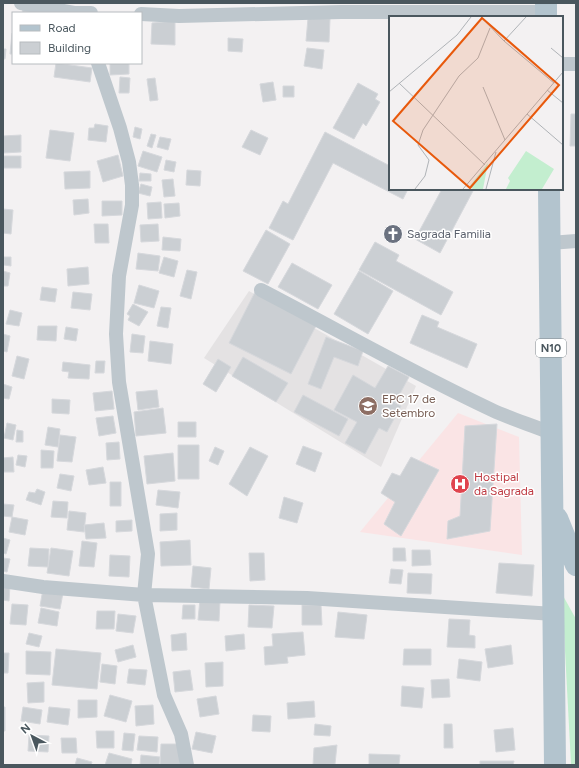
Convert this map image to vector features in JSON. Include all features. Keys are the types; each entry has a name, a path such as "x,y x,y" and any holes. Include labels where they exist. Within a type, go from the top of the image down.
{"main road":[{"name":"N10","path":"549,190 555,765"},
{"name":"N10","path":"553,507 576,565"}],"street":[{"path":"21,3 70,12"},
{"path":"142,14 179,9 341,12 546,11"},
{"path":"98,64 120,128 129,162 132,185 132,206 119,276 116,334 119,382 148,554 144,595 164,695 181,734 187,765"},
{"path":"563,64 576,64"},
{"path":"550,243 576,240"},
{"path":"261,290 375,351 398,361 480,404 551,433"},
{"path":"3,581 42,587 144,595 307,598 554,614"}],"shaded area":[{"path":"249,291 416,386 381,467 204,358"},
{"name":"Hostipal da Sagrada","path":"458,413 519,437 522,555 360,532"}],"green space":[{"path":"562,594 576,619 576,764 571,764"}],"building":[{"path":"23,9 36,12 22,12"},
{"path":"308,18 330,19 329,42 306,41"},
{"path":"175,21 175,45 151,44 152,23"},
{"path":"12,33 12,54 10,54"},
{"path":"228,38 243,39 242,52 228,51"},
{"path":"307,48 324,50 322,69 304,66"},
{"path":"3,49 6,49 5,59 3,59"},
{"path":"56,64 92,68 90,82 54,77"},
{"path":"110,64 129,64 129,74 110,75"},
{"path":"120,77 130,78 129,93 119,93"},
{"path":"155,78 158,100 150,101 147,79"},
{"path":"273,82 276,100 263,102 260,84"},
{"path":"358,83 378,94 375,99 380,102 366,126 363,123 354,139 333,128"},
{"path":"283,86 294,86 294,97 283,97"},
{"path":"571,114 576,114 576,146 570,146"},
{"path":"95,124 108,126 106,142 88,140 89,128 94,128"},
{"path":"135,127 142,129 140,139 133,137"},
{"path":"50,130 74,133 70,161 46,158"},
{"path":"251,130 268,138 260,155 242,147"},
{"path":"325,132 389,165 389,190 408,190 403,199 333,163 293,240 269,228 283,201 288,204"},
{"path":"151,134 156,135 152,148 147,146"},
{"path":"21,135 21,152 3,153 3,136"},
{"path":"160,137 171,139 168,150 157,147"},
{"path":"143,151 162,157 157,172 138,166"},
{"path":"118,155 123,176 103,182 97,161"},
{"path":"3,156 21,156 21,168 3,168"},
{"path":"166,160 176,162 174,172 164,170"},
{"path":"187,170 201,171 200,186 186,185"},
{"path":"90,171 90,188 65,189 64,172"},
{"path":"140,173 151,174 151,181 139,181"},
{"path":"173,179 175,196 164,197 162,180"},
{"path":"141,184 152,187 150,196 138,193"},
{"path":"441,190 473,190 440,253 415,239"},
{"path":"88,199 89,213 74,215 73,200"},
{"path":"102,201 122,201 122,215 102,216"},
{"path":"161,202 162,218 148,219 147,203"},
{"path":"179,203 180,216 165,218 164,204"},
{"path":"3,209 13,210 11,234 3,233"},
{"path":"94,224 108,224 109,243 95,243"},
{"path":"158,224 159,241 141,242 140,225"},
{"path":"266,230 290,244 268,284 243,271"},
{"path":"163,237 181,239 180,251 162,250"},
{"path":"375,242 399,255 396,261 453,292 441,315 359,270"},
{"path":"138,253 160,256 158,271 136,269"},
{"path":"4,257 11,257 11,266 4,265"},
{"path":"164,257 178,261 174,277 159,273"},
{"path":"292,263 332,285 318,309 278,287"},
{"path":"88,267 89,284 68,286 67,269"},
{"path":"187,270 197,272 191,299 180,296"},
{"path":"3,271 10,273 8,286 3,286"},
{"path":"359,271 393,291 368,334 334,314"},
{"path":"139,285 159,291 154,308 134,303"},
{"path":"42,287 57,289 55,302 40,300"},
{"path":"73,292 92,294 90,310 71,308"},
{"path":"255,292 317,324 291,374 229,343"},
{"path":"133,304 148,312 139,326 128,320 130,316 127,314"},
{"path":"161,307 171,308 168,328 157,326"},
{"path":"10,310 22,313 19,326 6,324"},
{"path":"422,315 439,322 437,327 477,344 467,368 410,343"},
{"path":"38,326 57,326 56,341 37,340"},
{"path":"66,327 78,329 76,341 64,339"},
{"path":"3,334 10,336 7,352 3,351"},
{"path":"132,334 145,336 143,353 130,352"},
{"path":"326,337 363,351 358,366 334,357 321,389 308,384"},
{"path":"150,341 173,344 171,364 148,361"},
{"path":"17,356 29,359 24,379 12,376"},
{"path":"243,357 288,383 276,402 232,376"},
{"path":"218,359 231,367 216,392 203,384"},
{"path":"96,361 105,361 104,373 95,373"},
{"path":"63,362 90,365 89,379 68,378 69,372 62,371"},
{"path":"388,366 409,377 395,403 401,406 387,432 379,428 365,454 345,443 357,422 334,410 353,375 375,388"},
{"path":"3,384 12,387 9,399 3,398"},
{"path":"157,390 159,407 138,410 136,392"},
{"path":"112,391 114,409 95,411 93,393"},
{"path":"303,395 348,419 339,436 294,412"},
{"path":"52,399 70,400 69,414 52,413"},
{"path":"163,408 166,433 136,436 134,412"},
{"path":"113,416 116,433 99,436 96,418"},
{"path":"178,422 196,422 196,437 178,437"},
{"path":"7,423 16,425 13,440 4,438"},
{"path":"497,424 490,531 447,539 448,521 460,516 465,426"},
{"path":"48,427 60,429 58,447 45,445"},
{"path":"17,430 23,431 23,442 16,442"},
{"path":"60,435 76,437 72,462 57,461"},
{"path":"119,442 120,459 107,460 106,443"},
{"path":"178,445 199,445 199,479 178,479"},
{"path":"303,446 322,453 315,472 296,464"},
{"path":"215,447 224,451 218,465 209,461"},
{"path":"250,447 268,456 247,496 229,484"},
{"path":"41,450 54,451 53,468 41,468"},
{"path":"173,453 175,481 147,484 144,456"},
{"path":"18,455 27,456 25,467 16,465"},
{"path":"13,457 14,472 3,472 3,458"},
{"path":"411,457 439,470 401,536 384,524 395,502 381,493 392,473 400,476"},
{"path":"103,467 106,483 89,485 86,470"},
{"path":"60,474 74,476 71,491 57,488"},
{"path":"110,482 121,482 121,506 110,506"},
{"path":"37,489 45,492 41,505 26,500 29,492 35,493"},
{"path":"158,490 180,492 178,508 156,505"},
{"path":"284,497 303,503 297,523 279,518"},
{"path":"53,501 68,502 67,518 51,517"},
{"path":"3,504 14,505 12,517 3,516"},
{"path":"69,511 86,513 84,532 67,530"},
{"path":"177,513 177,530 160,531 160,514"},
{"path":"12,517 28,520 25,535 9,532"},
{"path":"132,520 132,531 116,532 116,521"},
{"path":"104,523 106,538 86,539 84,525"},
{"path":"3,538 10,540 6,554 3,553"},
{"path":"190,540 191,565 161,566 160,542"},
{"path":"82,541 97,543 94,567 79,566"},
{"path":"30,548 49,549 48,567 28,566"},
{"path":"51,548 73,551 69,576 47,573"},
{"path":"393,548 405,548 406,561 393,561"},
{"path":"412,550 430,550 431,565 412,566"},
{"path":"249,553 264,553 265,580 250,581"},
{"path":"110,555 130,556 129,577 109,576"},
{"path":"3,558 10,559 7,572 3,571"},
{"path":"499,563 534,565 532,596 496,593"},
{"path":"193,566 211,568 209,589 191,587"},
{"path":"391,569 403,570 401,584 389,583"},
{"path":"408,573 432,574 431,594 407,593"},
{"path":"3,584 10,585 9,601 3,600"},
{"path":"43,589 63,593 60,609 40,606"},
{"path":"200,599 220,601 219,621 198,620"},
{"path":"12,604 28,605 26,625 10,624"},
{"path":"183,605 195,605 195,619 182,619"},
{"path":"249,605 274,606 272,628 248,627"},
{"path":"302,605 321,605 322,625 302,625"},
{"path":"41,608 59,612 57,626 38,623"},
{"path":"97,611 115,611 114,629 96,629"},
{"path":"338,612 367,615 364,639 335,637"},
{"path":"118,614 136,616 133,633 116,631"},
{"path":"449,619 470,620 469,635 475,636 475,648 447,647"},
{"path":"303,632 305,655 287,657 288,663 265,665 264,647 273,646 272,634"},
{"path":"29,633 42,636 39,647 26,644"},
{"path":"186,633 187,650 172,651 171,635"},
{"path":"244,634 245,649 226,651 225,636"},
{"path":"133,645 136,657 118,662 115,650"},
{"path":"511,645 513,664 488,668 485,649"},
{"path":"56,649 101,653 97,689 52,685"},
{"path":"404,649 431,649 431,665 403,665"},
{"path":"26,651 51,652 50,675 26,674"},
{"path":"3,653 9,653 8,673 3,673"},
{"path":"459,659 482,662 480,681 457,678"},
{"path":"223,662 223,686 206,687 205,663"},
{"path":"102,664 117,666 115,684 100,682"},
{"path":"129,669 147,670 145,685 127,683"},
{"path":"190,670 193,690 175,692 173,672"},
{"path":"449,679 450,697 432,698 431,680"},
{"path":"44,682 44,702 28,703 27,683"},
{"path":"402,686 424,688 422,708 401,706"},
{"path":"110,695 132,701 126,722 104,716"},
{"path":"216,696 219,714 200,717 197,699"},
{"path":"78,700 97,700 97,717 78,718"},
{"path":"314,701 315,717 288,719 287,703"},
{"path":"153,705 154,724 136,726 135,706"},
{"path":"3,707 5,707 5,731 3,731"},
{"path":"23,707 42,710 40,724 21,721"},
{"path":"49,707 70,709 68,725 47,722"},
{"path":"253,715 271,716 270,732 252,731"},
{"path":"315,724 331,726 330,736 314,735"},
{"path":"444,724 452,724 453,748 444,748"},
{"path":"513,728 515,750 496,752 494,730"},
{"path":"96,731 114,731 114,748 97,748"},
{"path":"196,732 216,736 212,753 192,749"},
{"path":"124,733 135,734 133,751 122,750"},
{"path":"29,735 49,736 48,752 28,751"},
{"path":"139,736 158,737 157,752 137,750"},
{"path":"61,738 76,738 77,753 62,753"},
{"path":"161,744 181,744 180,765 160,765"},
{"path":"337,745 335,764 313,765 314,748"},
{"path":"109,753 132,759 131,765 105,765"},
{"path":"369,754 400,755 399,765 369,765"},
{"path":"141,755 160,757 159,765 140,765"},
{"path":"77,758 92,762 91,765 75,765"},
{"path":"480,761 514,761 513,765 480,765"}],"place":[{"name":"Sagrada Familia","path":"393,234"},
{"name":"EPC 17 de Setembro","path":"368,406"},
{"name":"Hostipal da Sagrada","path":"460,484"}]}
